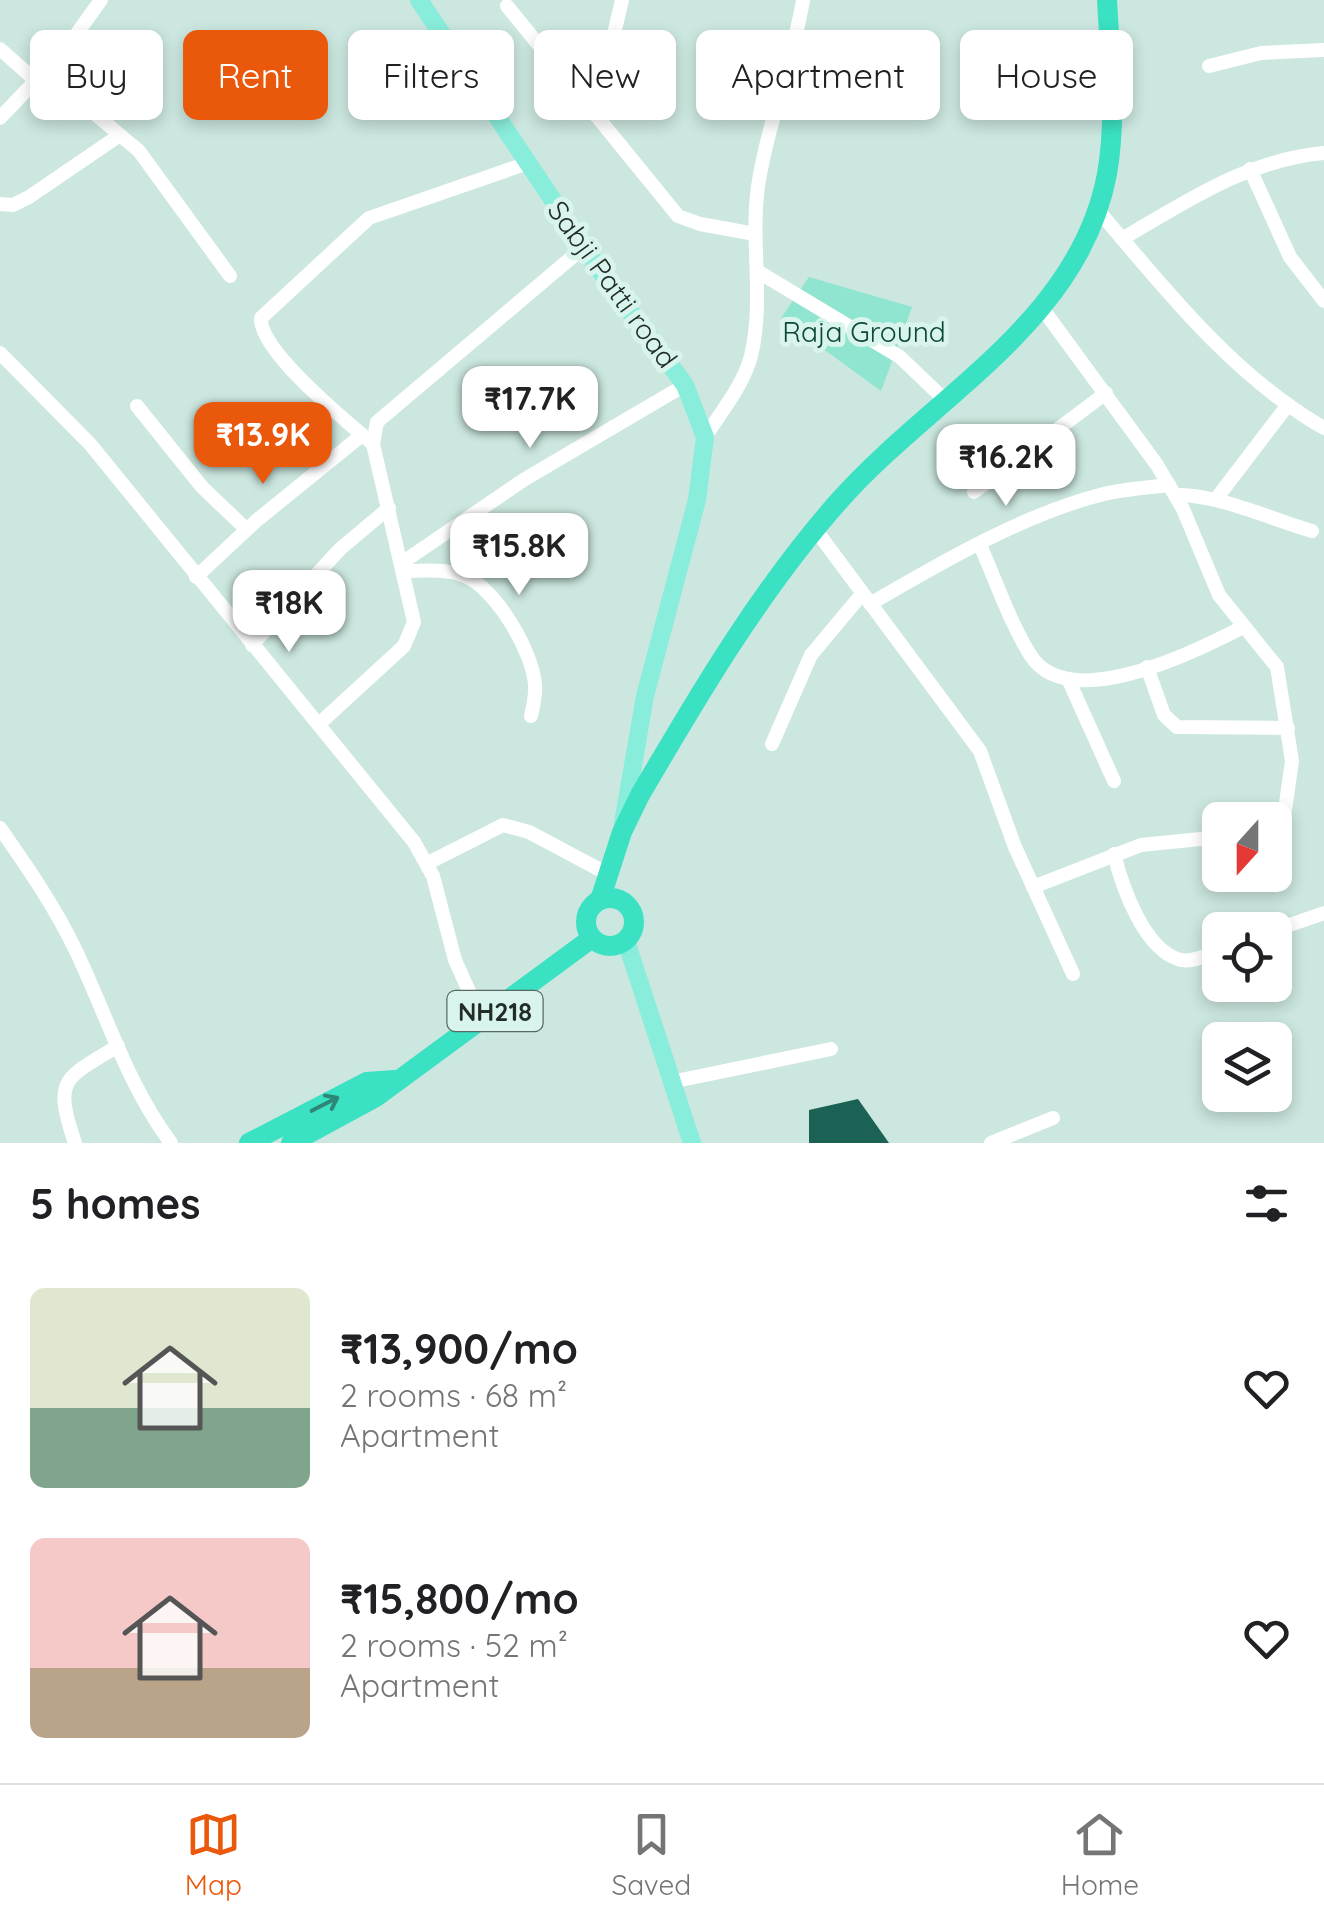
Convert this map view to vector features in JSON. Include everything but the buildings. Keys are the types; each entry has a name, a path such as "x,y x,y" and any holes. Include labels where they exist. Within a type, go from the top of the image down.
{"highway":[{"path":"600,900 618,899 631,909 634,926 626,941 608,946 592,938 586,917 600,900 622,832 655,769 746,626 816,529 868,470 1042,308 1074,264 1107,174 1107,0"},
{"name":"NH218","path":"291,1143 376,1097 394,1080 592,938"},
{"name":"NH218","path":"253,1140 367,1082 394,1080"}],"main road":[{"name":"Sabji Patti road","path":"420,0 584,247 685,385 706,437"},
{"path":"622,832 645,696 697,500 706,437"},
{"path":"626,941 692,1143"}],"street":[{"path":"77,30 100,0"},
{"path":"615,30 622,0"},
{"path":"706,437 751,356 761,168 796,39 802,0"},
{"path":"507,6 534,39"},
{"path":"0,49 30,70"},
{"path":"1208,66 1261,53 1324,50"},
{"path":"0,118 30,87"},
{"path":"99,120 151,167 230,276"},
{"path":"599,120 678,216 755,234"},
{"path":"0,204 13,205 29,197 120,135"},
{"path":"1122,239 1250,169 1324,154"},
{"path":"318,724 404,646 414,622 404,566 368,439 306,382 269,341 260,318 369,218 528,163"},
{"path":"1250,169 1290,257 1324,301"},
{"path":"1097,209 1176,300 1287,406 1324,428"},
{"path":"196,577 246,530 368,439 385,413 584,247"},
{"path":"757,271 900,357 946,401"},
{"path":"1042,308 1172,490 1219,594 1277,667 1288,728 1290,786 1286,802"},
{"path":"0,352 90,444 414,842 428,864 454,960 482,1020"},
{"path":"404,566 525,479 685,385"},
{"path":"974,492 1106,393"},
{"path":"137,406 202,486 246,530"},
{"path":"1216,499 1287,406"},
{"path":"772,744 811,655 866,599 1102,494 1172,490 1198,494 1312,531"},
{"path":"252,644 340,549 389,508"},
{"path":"816,529 980,751 1072,974"},
{"path":"980,545 1032,657 1069,681 1081,683 1147,667 1199,650 1243,626"},
{"path":"404,566 459,574 480,584 512,624 533,672 536,696 531,716"},
{"path":"1147,667 1164,715 1177,727 1288,728"},
{"path":"1069,681 1114,781"},
{"path":"428,864 503,825 529,832 608,874"},
{"path":"0,828 51,904 152,1117 171,1143"},
{"path":"1033,887 1141,845 1202,839"},
{"path":"1114,854 1126,901 1162,948 1178,960 1202,956"},
{"path":"1292,924 1324,913"},
{"path":"75,1143 65,1108 64,1087 75,1072 118,1046"},
{"path":"672,1082 830,1049"},
{"path":"990,1143 1053,1118"}],"green space":[{"name":"Raja Ground","path":"809,277 912,307 881,391 781,318"}]}
